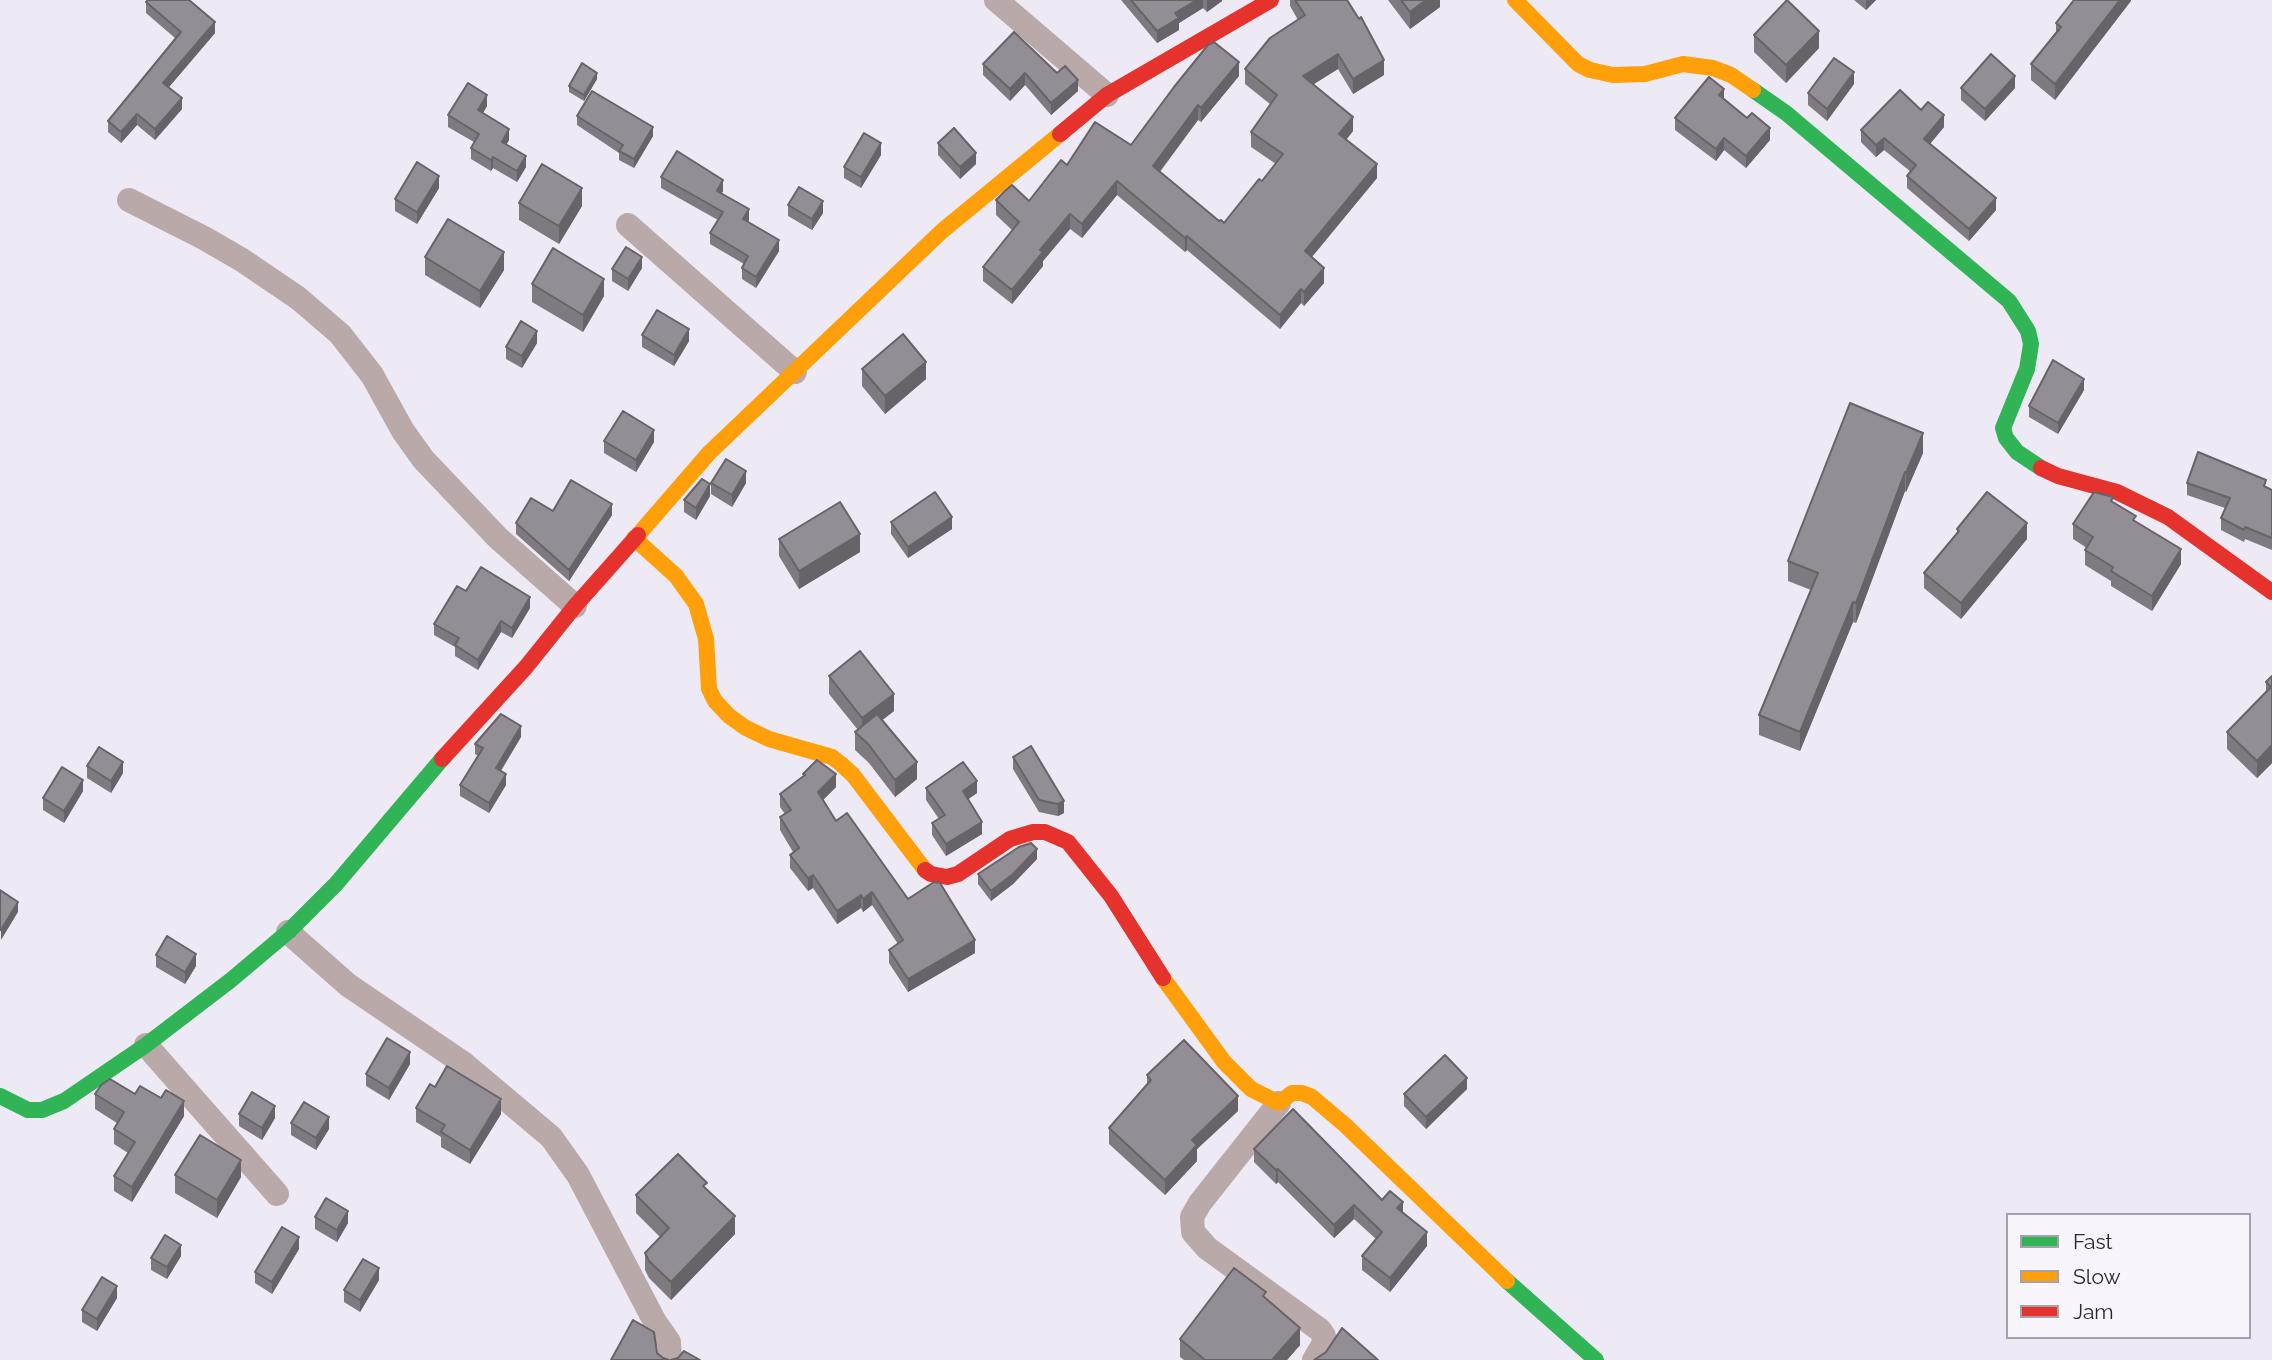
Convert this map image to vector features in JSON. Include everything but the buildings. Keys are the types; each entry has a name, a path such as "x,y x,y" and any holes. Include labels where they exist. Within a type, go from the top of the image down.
{"street":[{"path":"996,0 1107,95"},
{"path":"0,1096 29,1110 42,1110 64,1101 146,1045 288,932 336,884 709,453 942,231 1107,95 1271,0"},
{"path":"1515,0 1578,64 1590,71 1613,75 1645,74 1683,64 1713,68 1731,75 1786,113 2009,301 2028,331 2031,344 2027,369 2003,428 2006,438 2017,452 2051,473 2117,492 2168,517 2272,592"},
{"path":"129,200 242,260 298,298 340,334 372,375 403,431 423,459 497,537 575,606"},
{"path":"628,225 795,372"},
{"path":"634,538 676,576 696,604 706,639 709,689 715,701 729,716 769,739 818,752 841,764 853,775 924,869 932,874 947,877 958,874 1010,839 1033,832 1045,832 1068,842 1111,896 1146,954 1224,1062 1251,1088 1279,1103"},
{"path":"288,932 348,985 463,1063 551,1137 578,1175 655,1322 669,1342 670,1360"},
{"path":"146,1045 277,1194"},
{"path":"1314,1360 1324,1345 1324,1336 1320,1330 1207,1248 1193,1232 1192,1217 1200,1203 1279,1103 1292,1093 1312,1097 1345,1125 1484,1261 1596,1360"}],"traffic: fast":[{"path":"1753,90 1786,113 2009,301 2028,331 2031,344 2027,369 2003,428 2006,438 2017,452 2041,468"},
{"path":"0,1096 28,1110 42,1110 64,1101 146,1045 288,932 336,884 442,759"},
{"path":"1507,1281 1596,1360"}],"traffic: slow":[{"path":"1515,0 1578,64 1590,70 1613,75 1645,74 1683,64 1713,68 1731,75 1753,90"},
{"path":"638,535 709,453 942,231 1060,134"},
{"path":"634,538 676,576 696,604 706,639 709,689 715,701 729,716 746,728 769,739 832,757 841,764 853,775 925,870"},
{"path":"1163,978 1224,1062 1251,1089 1279,1103 1292,1093 1312,1097 1345,1125 1507,1281"}],"traffic: jam":[{"path":"1060,134 1107,95 1271,0"},
{"path":"2041,468 2058,476 2117,492 2168,517 2272,592"},
{"path":"442,759 526,667 575,606 638,535"},
{"path":"925,870 947,877 958,874 1010,839 1033,832 1045,832 1068,842 1111,896 1163,978"}]}
